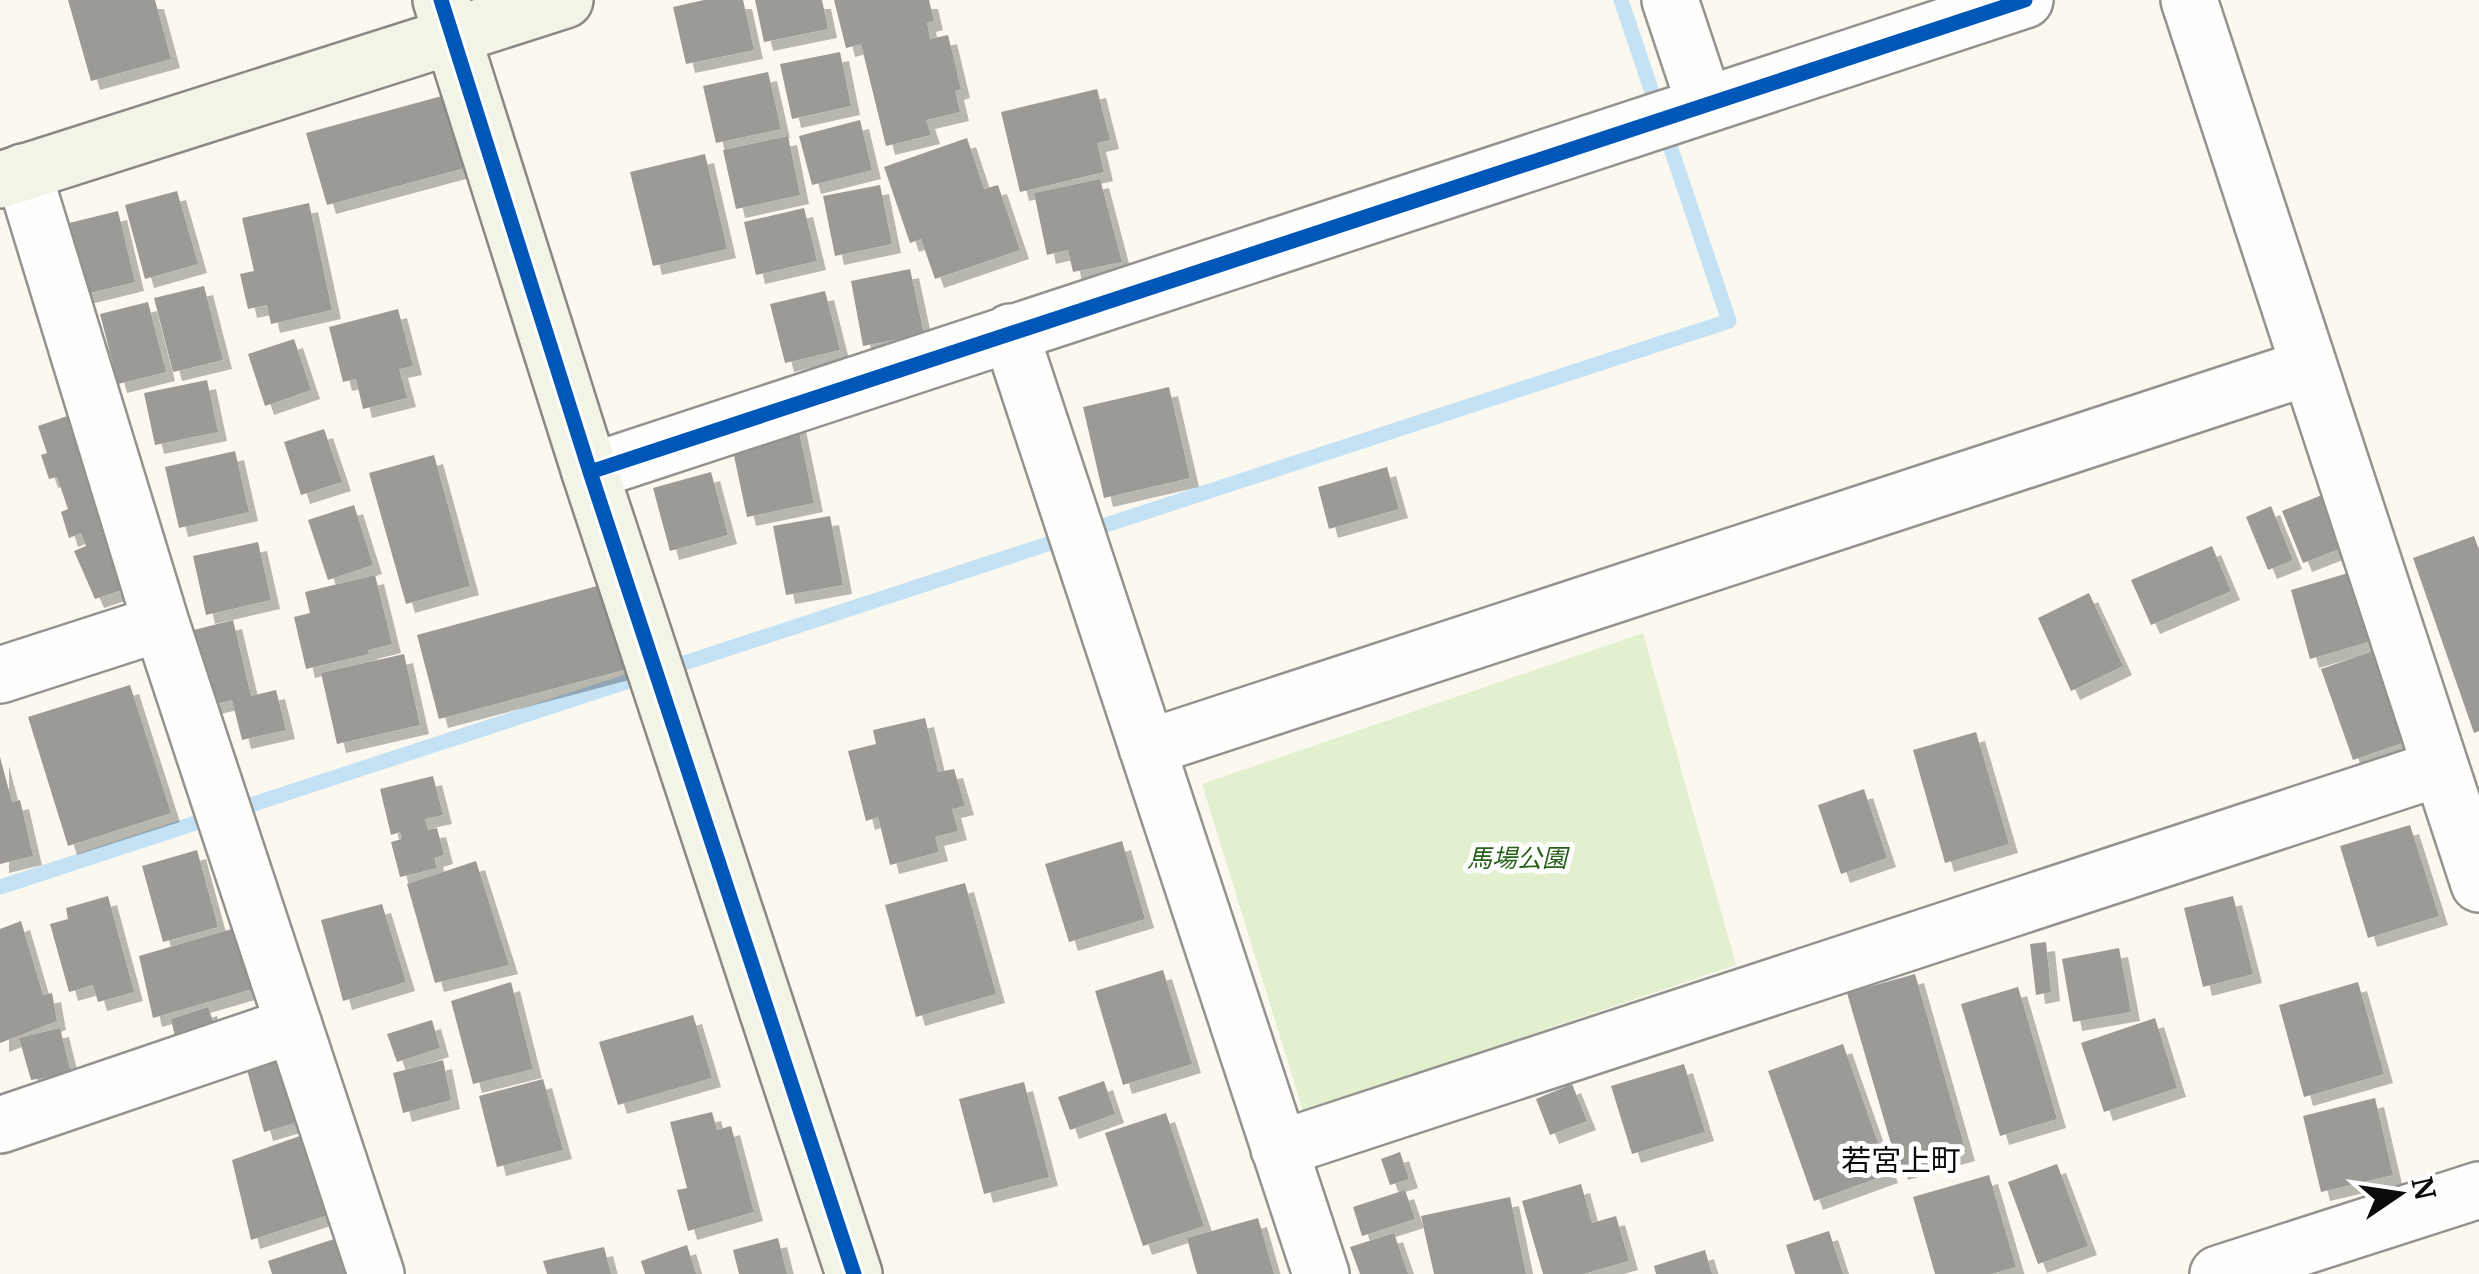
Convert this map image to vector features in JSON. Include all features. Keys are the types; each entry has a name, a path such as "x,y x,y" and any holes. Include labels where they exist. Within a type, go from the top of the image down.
{"street":[{"path":"376,1274 11,176 448,18 565,0"},
{"path":"1670,0 1705,105"},
{"path":"590,472 1705,105 1969,9 2025,0"},
{"path":"2189,0 2479,884"},
{"path":"448,18 590,472 854,1274"},
{"path":"1010,332 1320,1274"},
{"path":"1147,748 2309,368"},
{"path":"0,675 161,623"},
{"path":"1279,1149 2440,768"},
{"path":"0,1125 294,1025"},
{"path":"2218,1274 2479,1190"}],"green space":[{"name":"馬場公園","path":"1643,633 1736,965 1303,1111 1202,784"}],"building":[{"path":"68,0 155,0 171,59 91,81"},
{"path":"704,0 743,0 754,50 686,64 673,7"},
{"path":"755,0 822,0 828,29 764,42"},
{"path":"834,0 929,0 934,21 927,23 930,39 948,35 961,89 955,91 960,112 926,120 931,135 886,146 861,44 846,48"},
{"path":"840,52 851,106 792,119 780,64"},
{"path":"768,72 781,129 716,143 703,86"},
{"path":"1097,89 1110,140 1097,143 1104,172 1020,192 1001,112"},
{"path":"453,93 472,166 327,205 306,133"},
{"path":"860,120 872,170 812,185 799,136"},
{"path":"788,136 800,195 736,209 723,150"},
{"path":"967,138 984,189 998,185 1020,250 935,279 921,239 910,243 884,167"},
{"path":"705,154 727,249 653,266 630,172"},
{"path":"1100,179 1122,262 1073,272 1068,250 1047,255 1034,193"},
{"path":"880,185 892,244 835,256 823,196"},
{"path":"177,191 198,264 145,279 125,205"},
{"path":"309,203 332,310 271,324 267,305 248,309 240,274 254,271 242,218"},
{"path":"804,208 817,261 756,275 744,222"},
{"path":"118,211 135,282 82,295 65,224"},
{"path":"910,269 924,334 863,346 851,281"},
{"path":"204,286 223,360 173,372 154,298"},
{"path":"825,291 840,350 785,363 770,304"},
{"path":"148,302 166,372 118,384 100,314"},
{"path":"398,309 413,366 399,369 407,398 363,409 356,379 343,382 329,327"},
{"path":"294,339 311,390 265,406 248,354"},
{"path":"207,380 218,432 155,445 144,393"},
{"path":"1169,387 1190,478 1104,498 1083,407"},
{"path":"88,409 146,582 95,599 74,551 86,546 81,533 69,538 61,512 68,509 57,477 49,479 41,455 47,453 38,426"},
{"path":"797,422 814,503 747,517 730,437"},
{"path":"324,429 342,482 301,495 284,442"},
{"path":"235,451 249,512 179,528 165,467"},
{"path":"434,455 470,586 406,604 369,473"},
{"path":"1387,467 1399,509 1329,529 1318,487"},
{"path":"711,472 728,535 670,551 653,488"},
{"path":"2327,493 2347,546 2303,563 2282,511"},
{"path":"354,505 373,565 328,580 308,520"},
{"path":"2271,506 2293,560 2268,570 2246,517"},
{"path":"830,516 843,585 786,595 773,526"},
{"path":"2474,536 2479,550 2479,731 2474,733 2413,558"},
{"path":"258,542 271,600 206,615 193,556"},
{"path":"2212,546 2231,591 2151,625 2131,580"},
{"path":"2355,571 2375,640 2310,659 2291,590"},
{"path":"375,575 392,644 368,650 369,654 306,669 294,617 310,613 305,592"},
{"path":"601,585 624,670 439,719 417,635"},
{"path":"2089,593 2123,666 2071,691 2038,618"},
{"path":"233,620 251,696 276,690 286,730 242,740 232,700 212,705 194,630"},
{"path":"2376,650 2408,741 2353,760 2321,669"},
{"path":"404,654 420,725 337,744 321,673"},
{"path":"130,685 171,813 68,846 28,717"},
{"path":"925,718 938,772 954,769 965,806 952,809 958,831 935,837 939,852 890,865 878,817 866,821 848,751 876,744 873,730"},
{"path":"1976,732 2009,844 1945,863 1913,750"},
{"path":"0,757 12,802 20,800 33,856 0,864"},
{"path":"433,776 443,815 425,819 428,830 437,828 444,855 434,858 437,868 400,877 391,842 402,839 400,832 391,835 380,789"},
{"path":"1864,789 1887,858 1841,874 1818,805"},
{"path":"2410,825 2439,916 2368,938 2340,846"},
{"path":"1122,841 1145,919 1069,942 1045,864"},
{"path":"197,850 218,927 163,942 142,866"},
{"path":"476,861 509,965 435,983 407,884"},
{"path":"965,883 996,994 916,1017 885,905"},
{"path":"108,896 134,992 98,1002 93,985 69,992 50,924 68,919 66,908"},
{"path":"2233,896 2253,974 2203,987 2184,908"},
{"path":"382,904 406,982 343,1001 321,920"},
{"path":"21,921 43,995 52,993 57,1021 0,1043 0,929"},
{"path":"242,926 263,986 153,1018 139,956"},
{"path":"2046,942 2051,992 2036,995 2030,944"},
{"path":"2119,948 2131,1012 2073,1022 2062,959"},
{"path":"1163,970 1192,1064 1123,1085 1095,991"},
{"path":"1915,974 1966,1152 1899,1171 1847,993"},
{"path":"511,982 533,1069 473,1084 451,1001"},
{"path":"2358,982 2384,1074 2304,1097 2279,1005"},
{"path":"2018,987 2057,1119 2000,1136 1961,1004"},
{"path":"208,1007 215,1027 175,1037 171,1019"},
{"path":"693,1015 712,1078 618,1105 599,1042"},
{"path":"2155,1018 2177,1088 2104,1112 2081,1043"},
{"path":"432,1020 440,1048 397,1062 387,1034"},
{"path":"60,1028 71,1073 31,1080 19,1038"},
{"path":"1843,1044 1889,1174 1814,1201 1768,1071"},
{"path":"277,1057 312,1118 264,1132 246,1066"},
{"path":"443,1060 451,1100 403,1113 393,1073"},
{"path":"1684,1064 1705,1132 1632,1154 1611,1086"},
{"path":"543,1079 563,1150 497,1167 479,1096"},
{"path":"1104,1081 1115,1114 1070,1130 1058,1097"},
{"path":"1024,1082 1049,1177 984,1194 959,1099"},
{"path":"1572,1084 1587,1121 1550,1135 1536,1099"},
{"path":"2375,1098 2393,1175 2321,1192 2303,1116"},
{"path":"712,1112 717,1130 731,1126 754,1212 688,1231 677,1190 687,1188 670,1122"},
{"path":"1166,1113 1204,1226 1143,1246 1105,1133"},
{"path":"311,1132 334,1213 251,1240 232,1160"},
{"path":"1400,1152 1409,1179 1390,1185 1381,1159"},
{"path":"2057,1164 2088,1246 2038,1264 2008,1182"},
{"path":"1989,1175 2016,1267 1991,1274 1935,1274 1913,1197"},
{"path":"1581,1184 1592,1223 1616,1216 1629,1261 1583,1274 1543,1274 1522,1201"},
{"path":"1405,1190 1415,1219 1362,1236 1353,1207"},
{"path":"1510,1197 1526,1274 1434,1274 1421,1216"},
{"path":"1258,1218 1274,1274 1197,1274 1187,1238"},
{"path":"1829,1231 1843,1274 1795,1274 1786,1245"},
{"path":"1394,1233 1408,1274 1360,1274 1350,1247"},
{"path":"778,1238 787,1274 739,1274 733,1250"},
{"path":"334,1239 346,1274 272,1274 268,1261"},
{"path":"687,1245 696,1274 645,1274 641,1261"},
{"path":"604,1247 611,1274 547,1274 543,1261"},
{"path":"1705,1250 1712,1274 1656,1274 1654,1266"}],"waterway":[{"path":"0,887 1729,321 1621,0"}],"cycle path":[{"path":"441,0 590,472 854,1274"},
{"path":"590,472 2025,0"}],"district":[{"name":"若宮上町","path":"1901,1161"}]}
